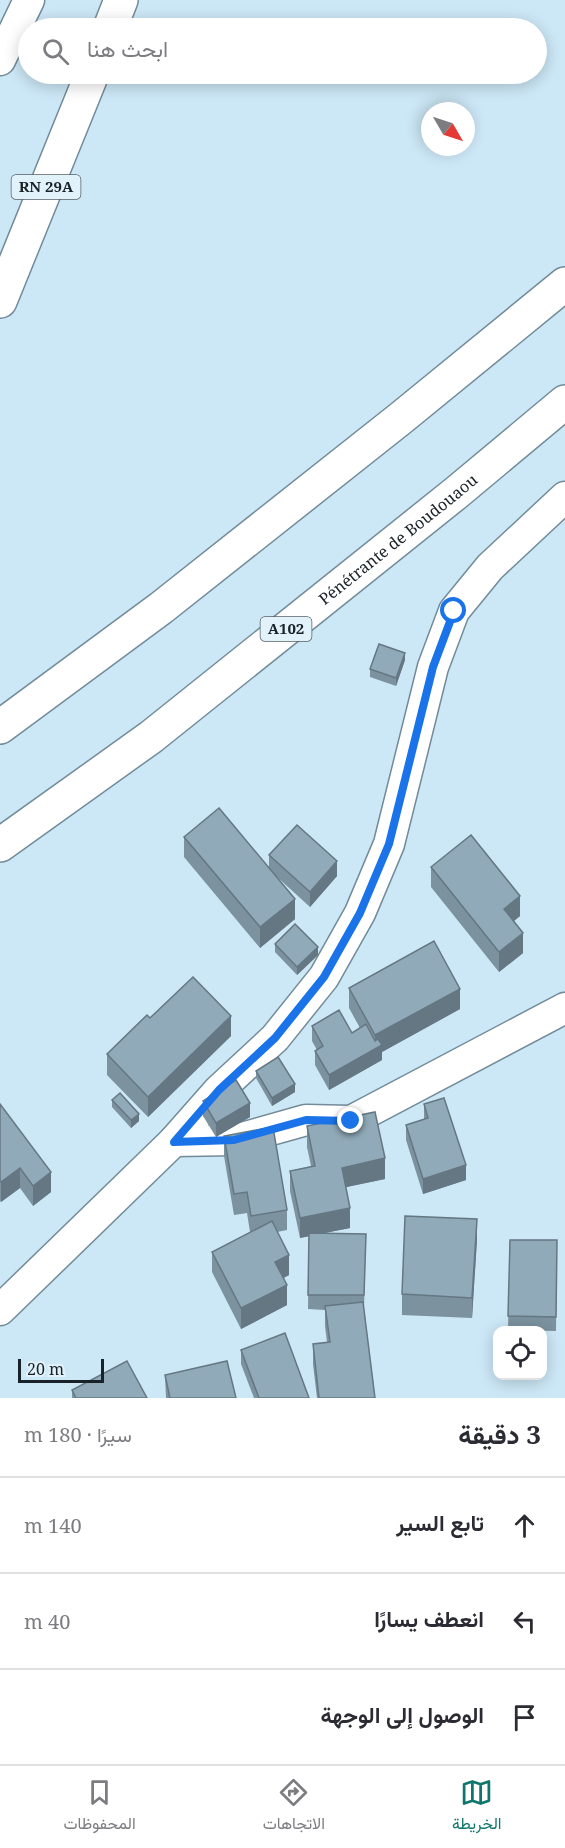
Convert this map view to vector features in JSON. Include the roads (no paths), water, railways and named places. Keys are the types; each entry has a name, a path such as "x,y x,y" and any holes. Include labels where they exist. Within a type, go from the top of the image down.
{"main road":[{"path":"114,18 121,0"},
{"name":"RN 29A","path":"0,301 88,84"},
{"path":"0,727 161,608 565,285"},
{"name":"Pénétrante de Boudouaou","path":"0,845 151,737 447,500 565,402"}],"street":[{"path":"20,18 29,0"},
{"path":"0,60 18,23"},
{"path":"0,1310 174,1142 219,1090 275,1038 324,977 360,913 389,844 433,667 454,611 490,567 565,497"},
{"path":"174,1142 234,1140 306,1120 351,1121 565,1008"}]}
